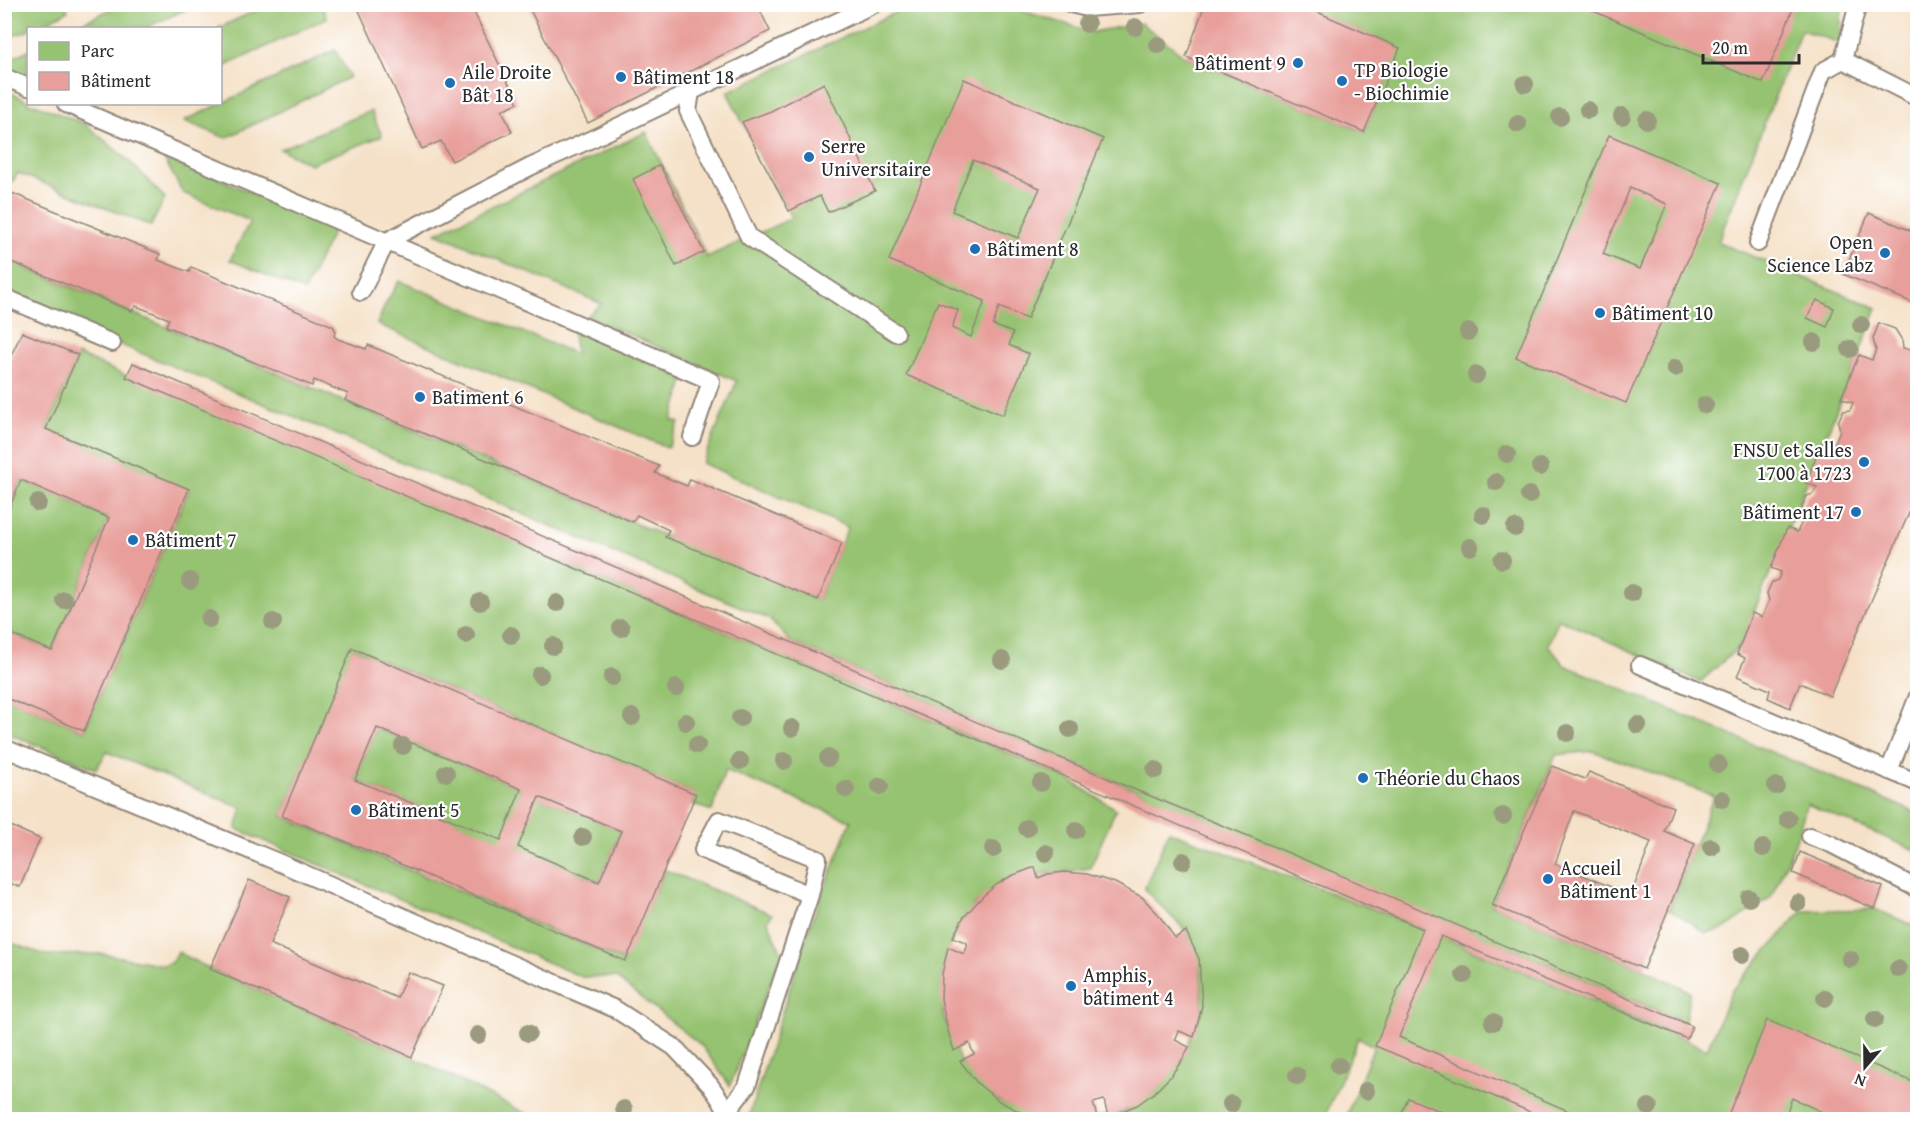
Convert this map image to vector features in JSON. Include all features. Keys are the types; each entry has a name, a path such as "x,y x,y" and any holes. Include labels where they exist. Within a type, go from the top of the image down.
{"lane":[{"path":"361,292 387,241 530,167 874,4"},
{"path":"1071,4 1087,8 1140,4"},
{"path":"1758,243 1823,71 1843,60 1858,4"},
{"path":"1843,60 1917,98"},
{"path":"4,77 27,87"},
{"path":"691,92 688,111 750,237 896,333"},
{"path":"68,105 711,381 692,437"},
{"path":"4,297 112,342"},
{"path":"1640,665 1917,783"},
{"path":"1889,771 1917,696"},
{"path":"4,748 280,863 615,1009 674,1047 710,1085 727,1115 747,1086 810,895 818,859 719,820 704,850 810,895"},
{"path":"1810,836 1831,844 1917,889"}],"green space":[{"path":"5,4 66,5 68,11 37,27 27,27 27,31 5,38"},
{"path":"121,4 196,4 147,27 74,27"},
{"path":"268,5 321,5 327,18 222,68 222,27 220,27"},
{"path":"911,5 1016,5 1022,11 1093,32 1141,23 1186,57 1364,132 1399,48 1299,5 1842,5 1840,43 1801,30 1718,242 1877,308 1740,646 1700,682 1559,619 1548,645 1564,665 1917,813 1917,851 1807,804 1795,843 1771,897 1722,930 1706,933 1669,910 1714,796 1593,751 1556,755 1492,905 1644,969 1690,991 1685,1022 791,642 769,619 305,421 5,297 4,259 818,600 848,527 702,463 737,381 587,316 602,304 436,233 646,132 707,257 792,218 727,92"},
{"path":"335,50 350,77 226,138 184,121"},
{"path":"27,51 27,78 5,67 5,62"},
{"path":"5,90 27,101 27,105 38,105 85,124 130,162 165,198 151,226 18,173 5,192"},
{"path":"371,111 382,136 310,164 280,149"},
{"path":"161,153 334,229 304,291 230,260 250,221 183,193"},
{"path":"399,281 576,354 572,329 685,378 672,420 679,423 668,448 377,324"},
{"path":"78,355 1064,777 1116,809 1090,868 1011,876 974,905 953,937 942,974 943,1015 960,1061 999,1101 1041,1119 748,1119 809,928 851,821 725,770 712,811 692,804 695,794 353,648 282,816 624,961 665,870 772,914 768,921 782,953 730,1086 702,1046 615,977 582,977 236,829 242,808 107,752 96,769 5,732 4,697 84,731 189,490 46,429"},
{"path":"21,480 109,518 52,651 5,631 4,521"},
{"path":"377,728 621,831 599,882 355,780"},
{"path":"1169,831 1386,914 1707,1049 1732,990 1802,911 1875,909 1917,927 1917,1119 1345,1119 1374,1046 1358,1038 1324,1119 1082,1120 1123,1112 1154,1093 1182,1060 1202,1006 1201,972 1186,931 1144,889"},
{"path":"5,941 46,955 104,954 164,965 172,962 178,952 210,969 412,1057 537,1119 5,1120"}],"building":[{"name":"Aile Droite Bât 18","path":"356,4 470,4 518,103 502,110 512,132 452,161 441,141 422,149"},
{"name":"Bâtiment 18","path":"527,4 757,4 770,31 588,123"},
{"name":"Bâtiment 9","path":"1205,4 1299,4 1400,48 1364,132 1186,57"},
{"path":"1587,4 1795,4 1763,83 1586,8"},
{"name":"Bâtiment 8","path":"964,79 1103,139 1027,319 999,307 993,325 1013,333 1009,345 1029,354 1003,415 906,375 938,302 958,310 952,328 971,337 985,301 889,260","holes":["973,160 1040,188 1018,238 952,211"]},
{"name":"Serre Universitaire","path":"824,83 875,191 828,212 820,196 789,211 742,122 771,111"},
{"name":"Bâtiment 10","path":"1609,135 1721,183 1626,403 1516,357","holes":["1630,188 1667,204 1640,269 1603,254"]},
{"path":"660,165 704,252 676,266 633,179"},
{"name":"Batiment 6","path":"7,191 160,254 158,260 189,272 191,267 333,326 336,331 334,336 338,339 366,349 368,345 659,466 655,473 687,486 690,479 842,543 818,600 665,537 669,530 637,515 633,522 345,400 348,394 314,380 312,386 166,326 169,319 136,306 132,311 4,259 4,193"},
{"name":"Open Science Labz","path":"1869,213 1914,232 1918,224 1918,305 1843,274"},
{"path":"1817,300 1834,308 1827,327 1807,318"},
{"name":"Bâtiment 17","path":"1879,323 1895,329 1902,340 1903,348 1918,352 1918,492 1830,696 1800,683 1790,708 1768,698 1770,690 1737,676 1745,658 1737,654 1752,613 1762,617 1769,601 1767,593 1772,582 1778,580 1781,572 1771,568 1787,528 1797,532 1805,516 1802,508 1804,502 1817,487 1806,483 1821,443 1833,448 1840,430 1838,422 1843,411 1850,410 1853,403 1841,398 1859,355 1872,360 1876,350 1873,339"},
{"name":"Bâtiment 7","path":"22,332 78,355 46,429 189,489 84,731 4,697 4,631 52,651 109,518 21,480 4,521 4,371"},
{"path":"133,363 1692,1026 1687,1039 1441,936 1399,1037 1589,1120 1549,1120 1375,1046 1423,929 126,377"},
{"name":"Bâtiment 5","path":"352,648 696,794 625,961 391,860 282,816","holes":["377,728 521,789 501,840 355,780","539,797 621,831 599,882 518,847"]},
{"name":"Accueil Bâtiment 1","path":"1552,766 1585,779 1589,772 1673,807 1664,831 1695,844 1644,969 1492,905","holes":["1574,811 1651,842 1631,895 1555,864"]},
{"path":"4,823 40,839 20,887 6,882 4,886"},
{"path":"1800,852 1883,887 1875,909 1793,873"},
{"name":"Amphis, bâtiment 4","path":"1035,867 1038,878 1064,872 1087,874 1115,883 1142,897 1158,914 1175,938 1186,931 1199,959 1202,1006 1194,1037 1179,1031 1175,1040 1189,1047 1182,1060 1170,1077 1154,1093 1137,1105 1108,1117 1104,1100 1093,1103 1098,1120 1040,1120 999,1101 977,1083 960,1061 974,1054 969,1043 954,1051 948,1031 941,999 942,974 948,947 964,954 967,947 967,943 953,937 963,918 996,885 1011,876"},
{"path":"249,880 290,897 270,944 397,998 408,972 443,986 412,1057 210,969"},
{"path":"1767,1020 1918,1084 1918,1108 1913,1120 1839,1120 1792,1098 1784,1120 1726,1120"},
{"path":"1408,1098 1445,1113 1460,1120 1399,1120"}],"place":[{"name":"Bâtiment 9","path":"1298,63"},
{"name":"Bâtiment 18","path":"621,77"},
{"name":"TP Biologie - Biochimie","path":"1342,81"},
{"name":"Aile Droite Bât 18","path":"450,83"},
{"name":"Serre Universitaire","path":"809,157"},
{"name":"Bâtiment 8","path":"975,249"},
{"name":"Open Science Labz","path":"1885,253"},
{"name":"Bâtiment 10","path":"1600,313"},
{"name":"Batiment 6","path":"420,397"},
{"name":"FNSU et Salles 1700 à 1723","path":"1864,462"},
{"name":"Bâtiment 17","path":"1856,512"},
{"name":"Bâtiment 7","path":"133,540"},
{"name":"Théorie du Chaos","path":"1363,778"},
{"name":"Bâtiment 5","path":"356,810"},
{"name":"Accueil Bâtiment 1","path":"1548,879"},
{"name":"Amphis, bâtiment 4","path":"1071,986"}]}
